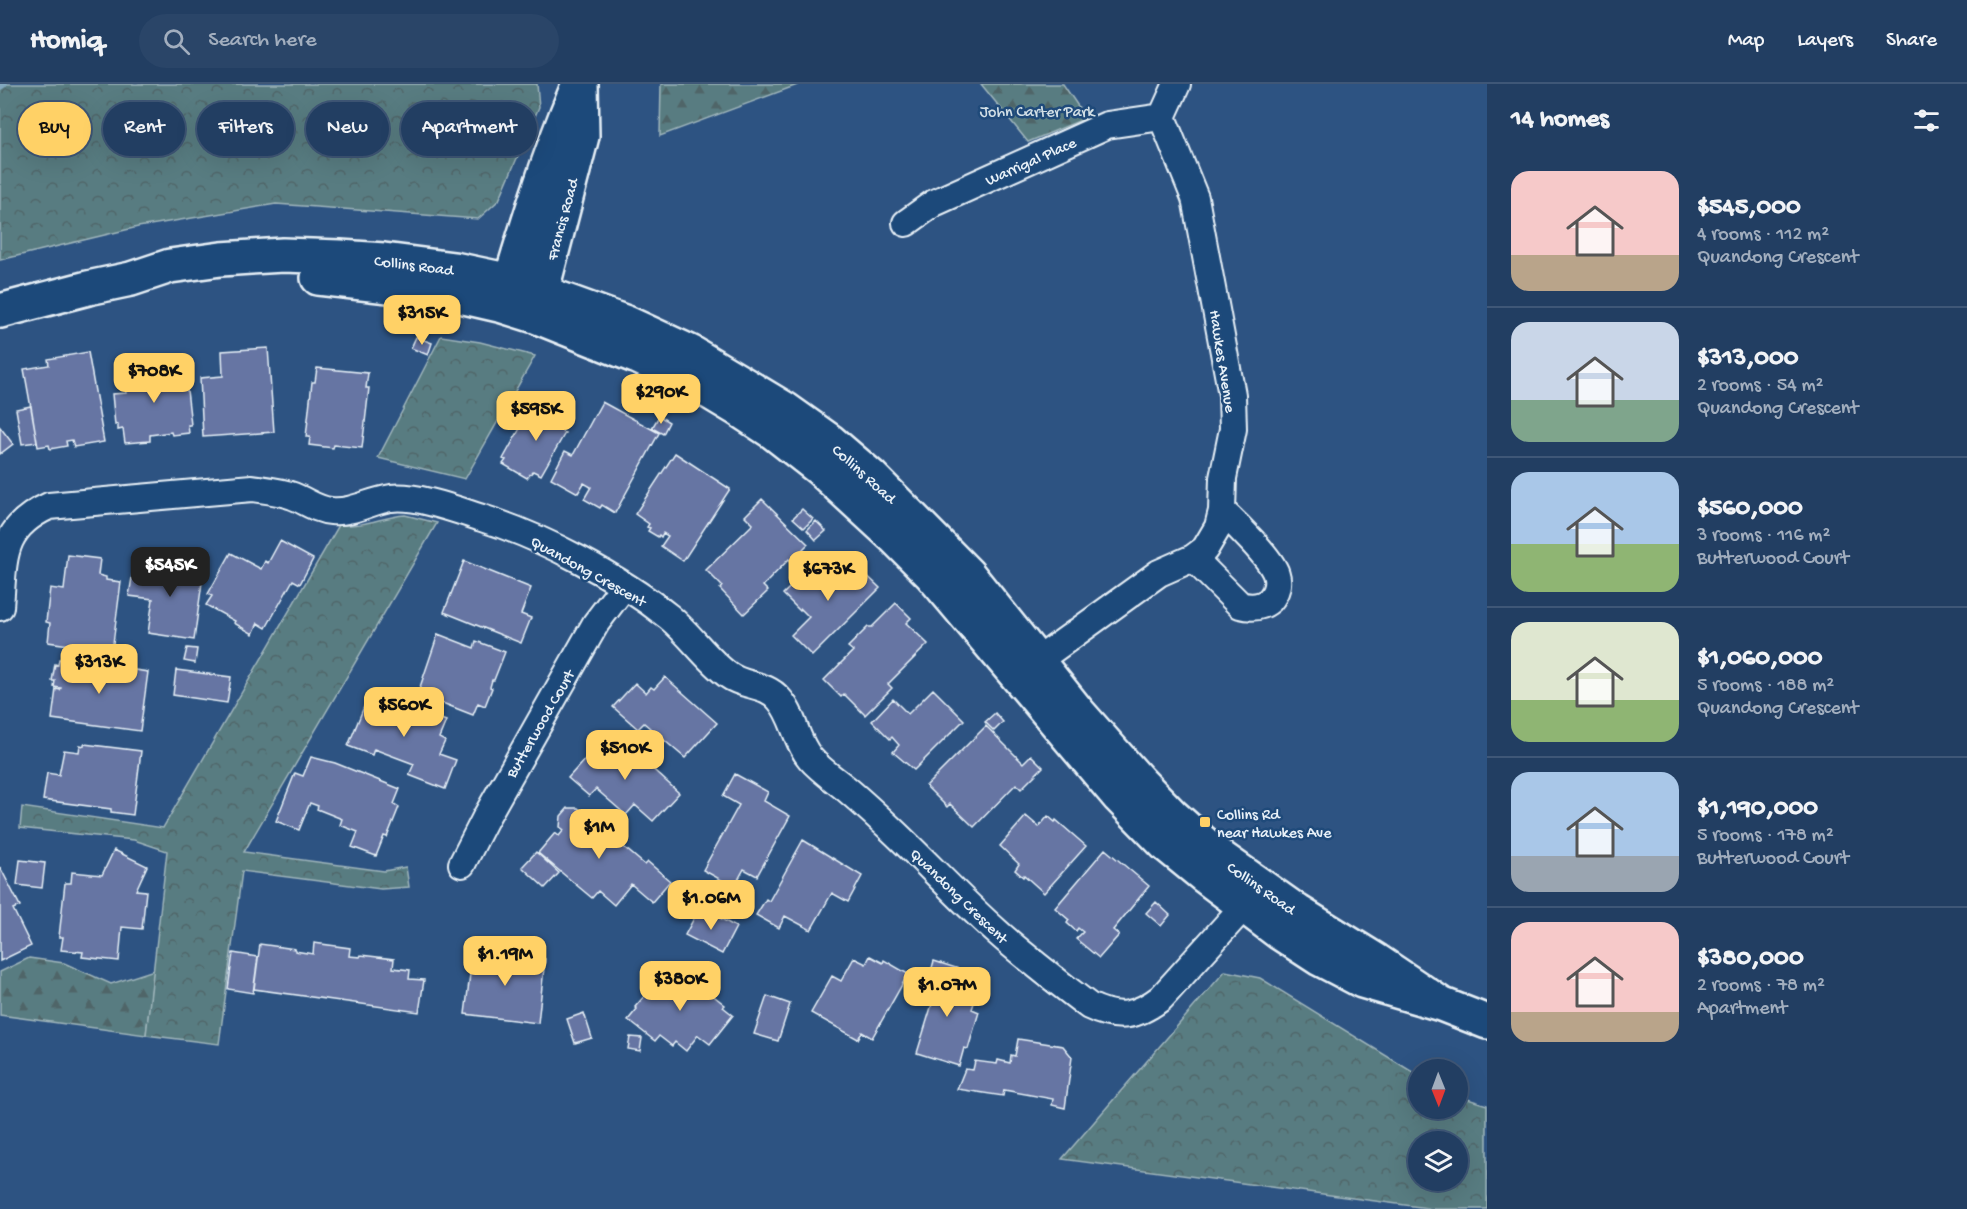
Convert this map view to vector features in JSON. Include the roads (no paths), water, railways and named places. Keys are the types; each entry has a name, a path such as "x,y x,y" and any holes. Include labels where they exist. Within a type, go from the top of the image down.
{"main road":[{"name":"Francis Road","path":"507,294 559,131 580,84"},
{"name":"Francis Road","path":"538,304 582,136 580,84"},
{"name":"Collins Road","path":"0,311 131,279 173,282 248,277 330,278 442,292 507,294 538,304 627,323 690,352 775,402 830,441 872,477 968,574 1114,753 1172,815 1216,854 1253,897"},
{"name":"Collins Road","path":"538,304 696,384 774,433 820,469 858,502 931,574 1119,796 1172,850 1253,897 1298,912 1377,961 1440,1004 1487,1022"}],"street":[{"path":"1162,117 1176,84"},
{"name":"Warrigal Place","path":"906,223 934,203 1107,125 1162,117"},
{"name":"Hawkes Avenue","path":"1037,661 1159,573 1193,558 1212,538 1218,527 1222,511 1223,478 1233,429 1232,395 1195,198 1162,117"},
{"name":"Quandong Crescent","path":"0,607 6,546 22,520 49,506 252,488 293,496 328,511 346,512 376,501 394,498 411,499 484,519 529,535 573,557 645,599 681,627 731,678 763,687 778,696 786,708 800,742 811,759 907,845 995,931 1089,1006 1118,1015 1135,1013 1148,1008 1161,998 1253,897"},
{"path":"1193,558 1240,605 1259,607 1273,596 1277,588 1276,574 1271,565 1243,531 1222,511"},
{"name":"Butterwood Court","path":"462,864 596,623 624,586"}],"place":[{"name":"Collins Rd near Hawkes Ave","path":"1205,822"}],"park label":[{"name":"John Carter Park","path":"1037,110"}]}
